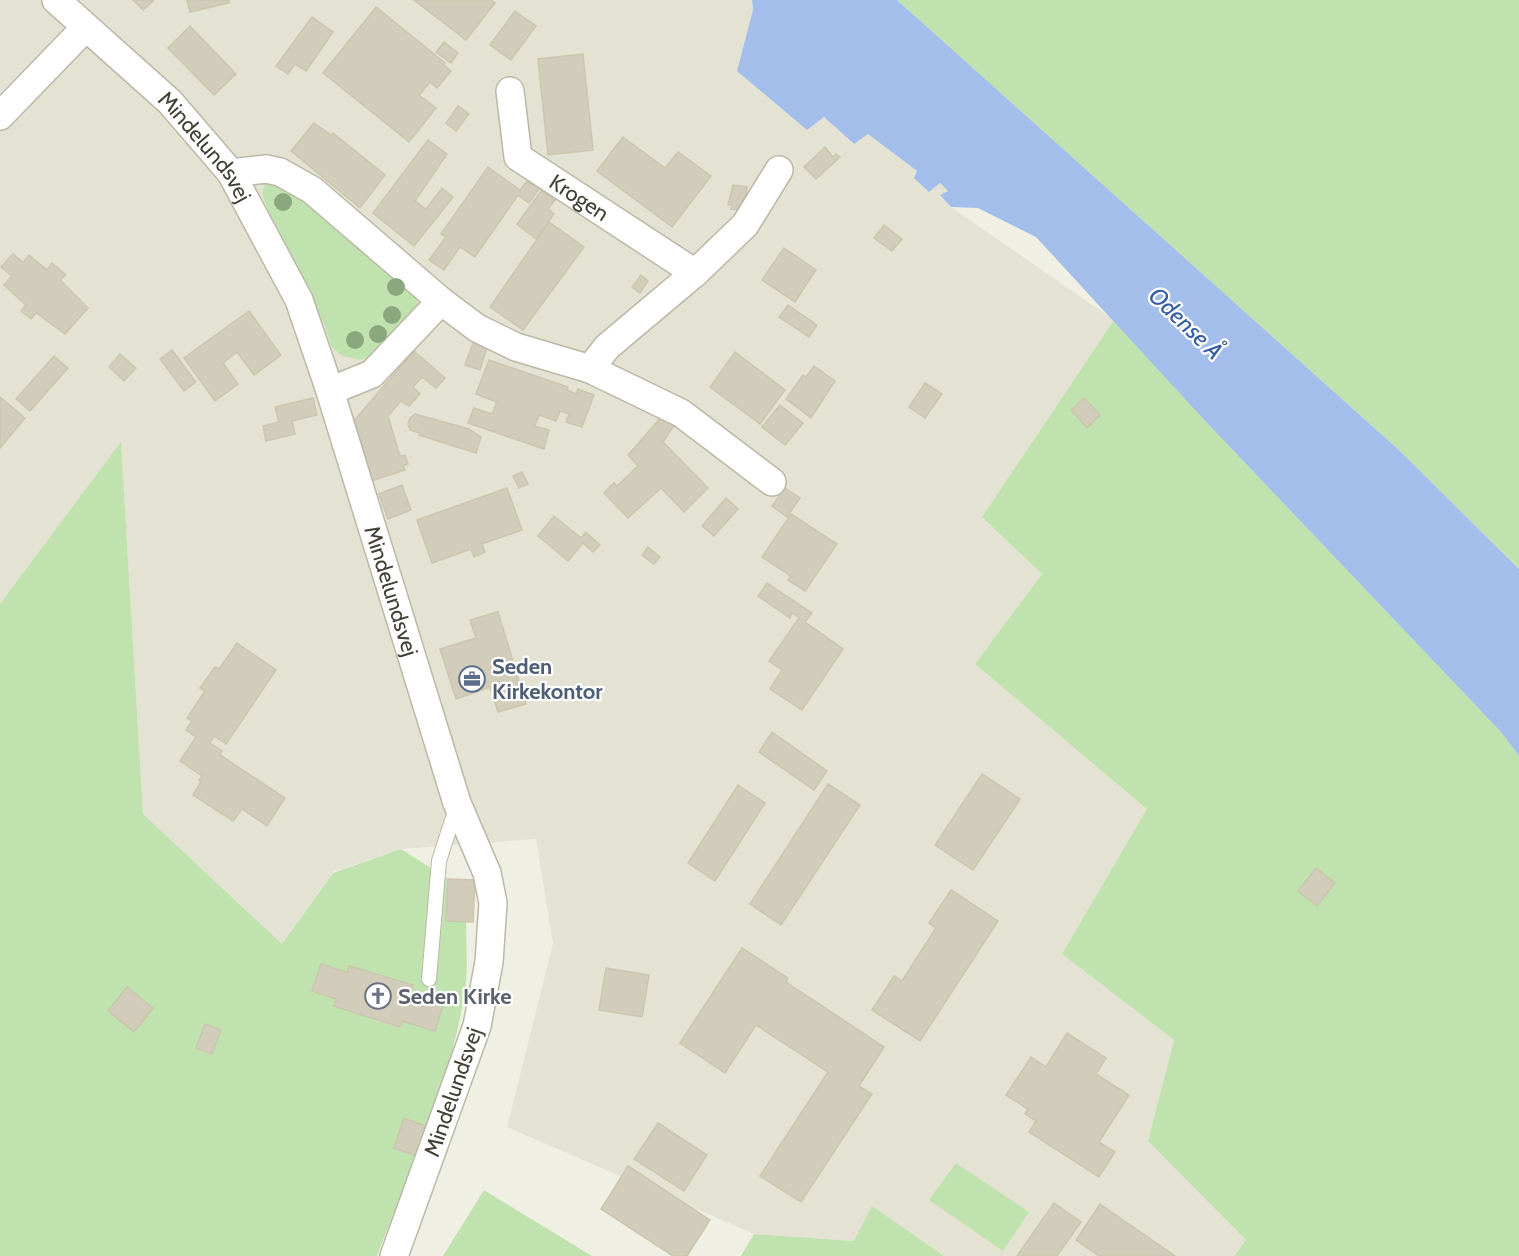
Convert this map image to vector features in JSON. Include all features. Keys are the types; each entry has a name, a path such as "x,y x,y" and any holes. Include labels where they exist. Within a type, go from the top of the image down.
{"street":[{"name":"Mindelundsvej","path":"56,0 170,102 231,172 299,300 330,391 457,803 487,873 493,903 489,962 477,1026 394,1256"},
{"path":"0,116 85,28"},
{"name":"Krogen","path":"510,91 518,157 696,273"},
{"path":"231,172 261,168 273,170 312,190 441,301 477,328 516,347 590,369 681,413 772,482"},
{"path":"590,369 607,347 696,273 745,225 779,170"},
{"path":"330,391 372,374 441,301"}],"lane":[{"path":"429,979 439,861 457,803"}],"shaded area":[{"path":"0,0 752,0 753,10 738,71 807,130 824,117 853,144 868,134 918,172 929,192 939,183 948,191 940,195 951,207 1114,320 982,517 1042,574 975,664 1148,809 1062,954 1174,1040 1148,1141 1246,1240 1234,1256 944,1256 873,1207 854,1241 754,1234 507,1127 553,943 536,839 401,849 333,872 282,944 143,814 121,443 0,604"}],"green space":[{"path":"897,0 1519,0 1519,569 1400,451"},
{"path":"271,180 282,182 416,294 420,316 384,352 362,360 342,356 331,346 325,325 271,220 262,193 265,184"},
{"path":"1114,320 1209,425 1501,732 1519,756 1519,1256 1234,1256 1246,1240 1148,1141 1174,1040 1062,954 1147,809 975,664 1042,574 982,517"},
{"path":"121,442 143,814 282,944 333,873 401,849 448,879 475,880 473,922 466,923 466,982 452,1052 430,1121 377,1256 0,1256 0,604"},
{"path":"956,1163 1029,1212 1003,1251 929,1200"},
{"path":"484,1190 592,1256 443,1256"},
{"path":"872,1206 944,1256 741,1256 754,1234 854,1241"}],"water":[{"name":"Odense Å","path":"752,0 897,0 1400,451 1519,569 1519,756 1501,732 1209,425 1036,237 978,208 951,207 940,195 948,191 940,183 929,192 914,178 917,171 868,134 854,144 824,117 807,130 737,71 753,10"}],"building":[{"path":"133,0 154,0 143,10"},
{"path":"187,0 229,0 229,3 190,12"},
{"path":"414,0 491,0 495,3 466,40"},
{"path":"376,7 445,63 444,65 451,71 437,88 430,82 419,95 436,108 409,142 323,73"},
{"path":"515,11 536,26 511,60 490,45"},
{"path":"312,17 333,32 306,71 295,64 288,74 276,66"},
{"path":"190,26 236,74 214,95 168,48"},
{"path":"444,42 458,53 451,63 436,52"},
{"path":"583,54 593,150 548,155 538,59"},
{"path":"458,106 469,114 456,131 446,123"},
{"path":"314,123 331,135 333,133 385,175 360,208 291,151"},
{"path":"623,137 665,168 678,152 711,176 672,227 597,171"},
{"path":"428,140 447,154 415,201 426,209 442,188 453,197 414,246 373,213"},
{"path":"825,147 833,157 836,154 840,157 816,179 804,167"},
{"path":"488,167 520,190 527,181 539,189 529,203 518,195 475,257 460,247 444,270 429,260 446,237 441,234"},
{"path":"733,185 747,187 745,210 731,209 732,205 728,205"},
{"path":"541,191 555,200 548,209 554,214 536,239 517,224"},
{"path":"549,222 584,247 523,330 490,307"},
{"path":"884,225 902,239 892,251 874,238"},
{"path":"784,248 816,270 795,302 762,280"},
{"path":"13,254 23,262 29,255 47,270 52,263 66,275 60,280 88,308 65,334 36,313 31,319 21,311 26,305 4,285 12,276 1,267"},
{"path":"641,275 648,281 640,293 632,287"},
{"path":"788,305 817,325 809,337 779,317"},
{"path":"249,311 281,355 254,375 237,352 223,363 238,384 215,401 184,358"},
{"path":"473,343 487,348 480,370 465,365"},
{"path":"172,350 196,382 184,391 160,359"},
{"path":"414,351 445,378 436,388 422,377 413,387 420,394 409,406 401,401 388,416 400,456 405,455 408,464 403,466 405,470 371,481 353,422"},
{"path":"735,352 785,390 760,424 710,387"},
{"path":"120,354 136,368 124,381 109,367"},
{"path":"54,356 68,368 30,411 16,399"},
{"path":"489,360 568,387 567,390 576,394 578,389 594,395 582,427 566,422 569,414 560,411 556,421 539,415 535,426 549,430 544,449 468,423 474,408 492,414 497,402 476,394"},
{"path":"814,366 835,381 811,418 786,399 803,375 806,377"},
{"path":"925,383 942,394 925,418 909,407"},
{"path":"0,397 25,418 0,448"},
{"path":"313,398 317,415 292,421 295,434 266,441 263,426 279,422 275,407"},
{"path":"1084,398 1100,415 1087,428 1071,410"},
{"path":"780,405 803,423 785,445 762,427"},
{"path":"415,414 469,429 481,437 476,453 410,430 408,424 410,418"},
{"path":"663,415 675,424 663,442 708,488 684,512 661,488 628,518 604,493 614,483 617,486 638,466 628,455"},
{"path":"522,472 528,484 519,488 513,476"},
{"path":"402,485 411,510 388,519 379,494"},
{"path":"507,488 522,530 482,544 485,552 474,557 471,549 432,563 417,520"},
{"path":"785,488 800,498 787,517 772,506"},
{"path":"726,498 738,509 714,536 702,526"},
{"path":"791,514 837,544 805,591 788,580 791,576 762,557"},
{"path":"554,516 581,538 586,532 600,545 593,552 583,543 568,561 538,536"},
{"path":"648,547 660,557 654,564 642,555"},
{"path":"767,583 812,613 805,622 843,649 802,710 770,689 782,670 769,661 799,618 792,613 790,618 758,596"},
{"path":"498,612 526,704 498,712 490,687 456,699 440,649 476,638 470,620"},
{"path":"237,643 276,670 226,744 214,736 210,743 222,751 220,755 285,798 267,826 242,809 233,821 193,795 202,776 180,761 196,737 186,730 192,721 187,718 205,691 200,688 215,667 219,669"},
{"path":"772,732 827,771 814,790 759,752"},
{"path":"982,774 1020,799 973,870 935,845"},
{"path":"828,784 860,805 781,925 750,904"},
{"path":"738,785 765,803 715,881 688,863"},
{"path":"1316,868 1335,883 1317,906 1298,891"},
{"path":"448,879 475,880 473,922 446,921"},
{"path":"951,890 998,921 920,1041 872,1010 894,976 902,981 936,928 929,923"},
{"path":"742,948 788,978 786,982 884,1047 859,1086 872,1094 801,1202 760,1176 828,1072 756,1025 725,1073 680,1043"},
{"name":"Seden Kirke","path":"321,964 347,972 349,966 413,985 411,992 444,1002 435,1031 402,1021 400,1027 334,1006 336,999 312,991"},
{"path":"606,968 649,975 642,1017 599,1010"},
{"path":"127,987 153,1008 134,1032 108,1011"},
{"path":"205,1024 221,1030 212,1054 196,1048"},
{"path":"1067,1033 1106,1058 1096,1074 1129,1095 1099,1142 1115,1152 1099,1177 1029,1132 1036,1121 1025,1114 1028,1109 1006,1095 1031,1057 1046,1067"},
{"path":"404,1118 428,1127 417,1156 394,1148"},
{"path":"658,1123 707,1155 684,1191 634,1159"},
{"path":"628,1166 710,1220 687,1256 673,1256 601,1209"},
{"path":"1054,1203 1081,1222 1057,1256 1017,1256"},
{"path":"1100,1204 1175,1256 1099,1256 1076,1240"}],"place":[{"name":"Seden Kirkekontor","path":"472,679"},
{"name":"Seden Kirke","path":"378,996"}]}
